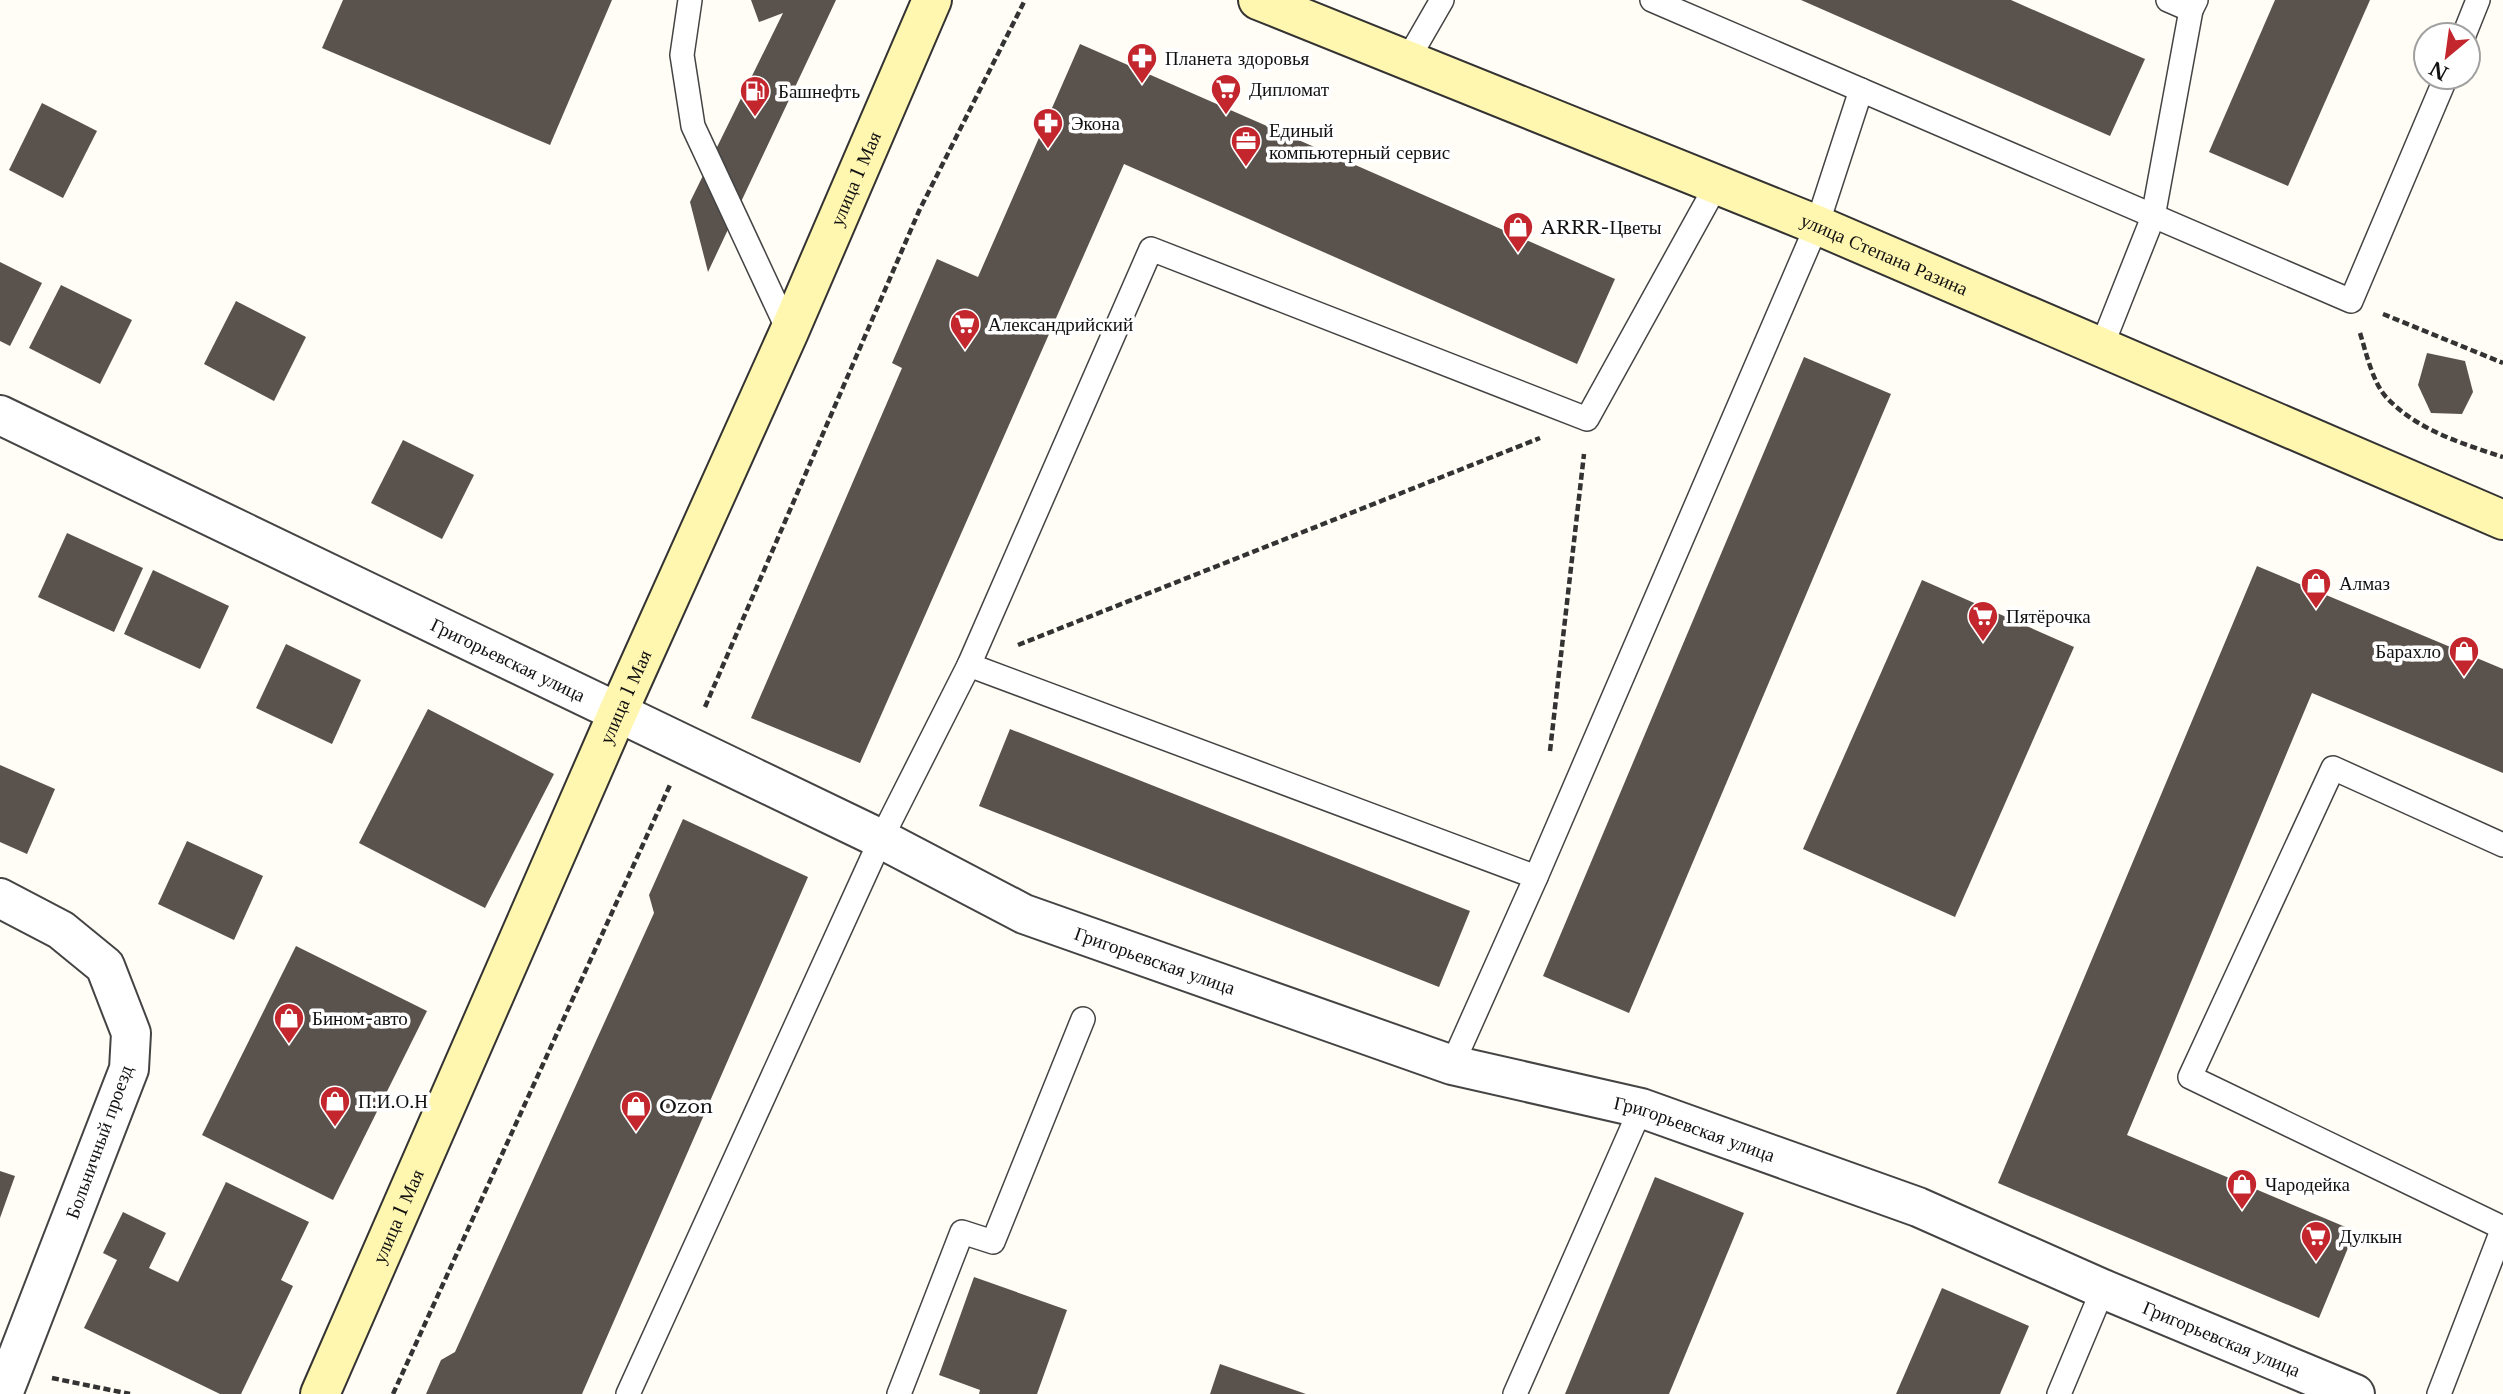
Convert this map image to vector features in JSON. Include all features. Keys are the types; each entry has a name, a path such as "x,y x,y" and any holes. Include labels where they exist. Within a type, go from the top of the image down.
{"main road":[{"name":"улица 1 Мая","path":"320,1394 618,712 789,332 932,0"},
{"name":"улица Степана Разина","path":"1258,0 1817,225 2503,520"}],"street":[{"name":"Григорьевская улица","path":"0,415 881,839 1024,914 1452,1065 1641,1108 1918,1207 2103,1289 2355,1394"},
{"name":"Больничный проезд","path":"0,898 61,930 105,966 131,1032 129,1069 8,1382"}],"lane":[{"path":"690,0 682,55 693,126 789,332"},
{"path":"1408,59 1442,0"},
{"path":"1652,0 2351,301 2440,91"},
{"path":"2101,348 2153,217 2193,5 2168,0"},
{"path":"2470,21 2479,0"},
{"path":"1452,1065 1536,877 1817,225 1861,90"},
{"path":"628,1394 881,839 969,665 1151,249 1587,419 1717,184"},
{"path":"969,665 1536,877"},
{"path":"2439,1394 2503,1228 2190,1077 2333,768 2503,845"},
{"path":"899,1394 962,1232 993,1242 1083,1019"},
{"path":"1515,1394 1641,1108"},
{"path":"2059,1394 2103,1289"}],"path":[{"path":"393,1394 688,746 919,211 1025,0"},
{"path":"2351,301 2503,363"},
{"path":"2351,301 2369,362 2386,397 2418,423 2503,457"},
{"path":"969,665 1587,419 1550,752"},
{"path":"8,1382 130,1394"}],"building":[{"path":"343,0 612,0 550,145 322,48"},
{"path":"751,0 836,0 708,272 690,202 783,13 759,22"},
{"path":"1801,0 2011,0 2145,59 2110,136"},
{"path":"2275,0 2370,0 2288,186 2209,152"},
{"path":"1080,44 1615,279 1577,364 1124,164 860,763 751,718 902,368 892,363 937,259 978,277"},
{"path":"42,103 97,131 63,198 9,170"},
{"path":"0,262 42,283 10,346 0,341"},
{"path":"61,285 132,320 100,384 29,348"},
{"path":"236,301 306,337 274,401 204,364"},
{"path":"2427,353 2465,361 2473,392 2462,414 2431,413 2418,385"},
{"path":"1804,357 1891,394 1629,1013 1543,976"},
{"path":"403,440 474,475 442,539 371,503"},
{"path":"67,533 143,568 114,632 38,597"},
{"path":"2257,566 2503,669 2503,773 2312,693 2127,1135 2355,1231 2319,1318 1998,1183"},
{"path":"153,570 229,606 200,669 124,634"},
{"path":"1922,580 2074,647 1955,917 1803,849"},
{"path":"286,644 361,680 332,744 256,708"},
{"path":"428,709 554,774 485,908 359,843"},
{"path":"1010,729 1470,911 1439,987 979,806"},
{"path":"0,765 55,789 27,854 0,842"},
{"path":"683,819 808,877 582,1394 426,1394 441,1360 455,1352 654,913 649,895"},
{"path":"187,841 263,876 234,940 158,904"},
{"path":"296,946 427,1011 333,1200 202,1135"},
{"path":"0,1171 15,1176 0,1218"},
{"path":"1655,1177 1744,1213 1669,1394 1565,1394"},
{"path":"226,1182 309,1222 281,1280 293,1286 241,1394 220,1394 84,1328 117,1260 103,1253 123,1212 166,1233 149,1268 178,1282"},
{"path":"974,1277 1067,1310 1037,1394 979,1394 980,1390 939,1375"},
{"path":"1942,1288 2029,1326 2000,1394 1896,1394"},
{"path":"1220,1364 1306,1394 1210,1394"}],"place":[{"name":"Планета здоровья","path":"1142,85"},
{"name":"Дипломат","path":"1226,116"},
{"name":"Башнефть","path":"755,118"},
{"name":"Экона","path":"1048,150"},
{"name":"Единый компьютерный сервис","path":"1246,168"},
{"name":"ARRR-Цветы","path":"1518,254"},
{"name":"Александрийский","path":"965,351"},
{"name":"Алмаз","path":"2316,610"},
{"name":"Пятёрочка","path":"1983,643"},
{"name":"Барахло","path":"2464,678"},
{"name":"Бином-авто","path":"289,1045"},
{"name":"П.И.О.Н","path":"335,1128"},
{"name":"Ozon","path":"636,1133"},
{"name":"Чародейка","path":"2242,1211"},
{"name":"Дулкын","path":"2316,1263"}]}
